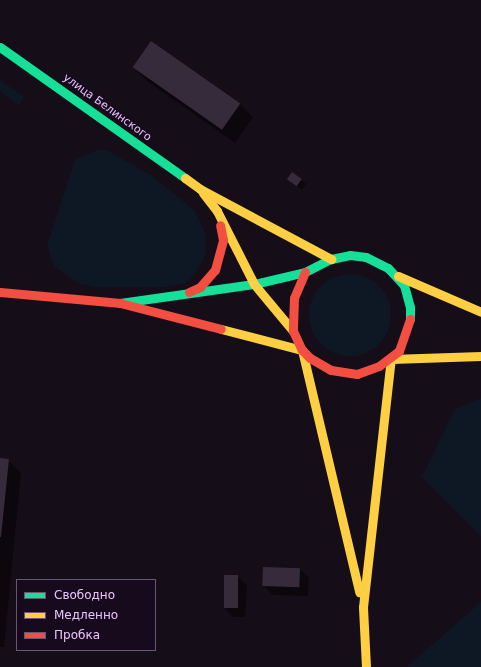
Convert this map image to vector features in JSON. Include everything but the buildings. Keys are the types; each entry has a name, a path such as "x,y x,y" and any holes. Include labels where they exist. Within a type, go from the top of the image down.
{"main road":[{"name":"улица Белинского","path":"0,47 200,189 331,259"},
{"name":"улица Белинского","path":"200,189 217,211 254,284 293,331"},
{"path":"187,293 208,280 221,255 223,240 217,211"},
{"path":"120,303 254,284 306,272 331,259 350,255 366,257 378,262 398,276 481,312"},
{"path":"306,272 294,298 293,331 302,350 363,607"},
{"path":"0,292 120,303 302,350 319,366 343,374 367,372 391,359 399,351 410,324 410,307 404,285 398,276"},
{"path":"391,359 481,356"},
{"path":"366,667 363,607 391,359"}],"shaded area":[{"path":"0,80 24,97 19,105 0,91"},
{"path":"97,150 107,150 152,176 195,211 206,235 205,256 196,272 185,283 165,287 96,287 80,284 54,266 47,246 75,160"},
{"path":"350,274 366,277 379,286 388,299 391,315 388,331 379,344 366,353 350,356 334,353 321,344 312,331 309,315 312,299 321,286 334,277"},
{"path":"481,398 481,536 422,477 455,409"},
{"path":"481,602 481,667 407,667"}],"traffic: fast":[{"path":"0,47 185,178"},
{"path":"120,303 254,284 305,272 331,259 350,255 366,257 388,268 404,285 410,307 410,319"}],"traffic: slow":[{"path":"185,178 200,189 331,259"},
{"path":"203,193 217,211 254,284 293,331"},
{"path":"398,276 481,312"},
{"path":"221,329 302,350"},
{"path":"302,350 359,592"},
{"path":"391,359 481,356"},
{"path":"366,667 363,607 391,359"}],"traffic: jam":[{"path":"189,292 200,287 215,270 223,240 220,225"},
{"path":"305,272 294,298 293,331 302,350 310,358 331,370 357,374 379,366 399,351 410,319"},
{"path":"0,292 120,303 221,329"}]}
